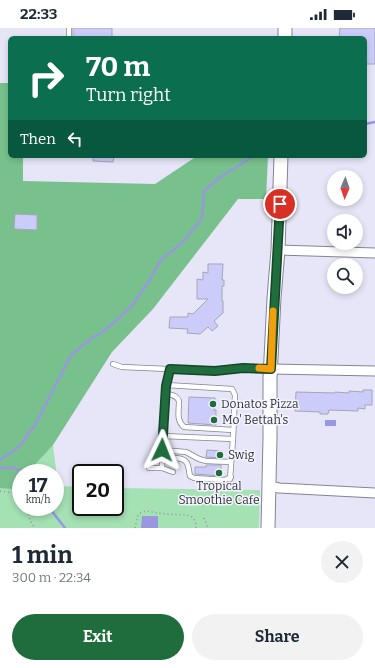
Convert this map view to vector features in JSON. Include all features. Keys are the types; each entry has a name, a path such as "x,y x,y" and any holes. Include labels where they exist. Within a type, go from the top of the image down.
{"main road":[{"path":"268,528 271,369 278,250 281,158"}],"street":[{"path":"278,250 375,253"},
{"path":"271,369 375,371"},
{"path":"269,486 279,488 375,493"}],"lane":[{"path":"113,364 122,367 215,371 243,368 271,369"},
{"path":"162,468 166,386 170,369"},
{"path":"162,458 184,459 187,462 190,476 194,478 225,480 230,478 235,395 232,389 166,386"},
{"path":"166,393 175,396 178,399 179,421 184,428 233,430"},
{"path":"163,436 233,439"},
{"path":"162,450 186,452 198,460 231,462"},
{"path":"149,468 162,468 173,472"}],"path":[{"path":"0,490 12,492"},
{"path":"135,528 140,513 146,512 187,515 194,519 196,528"},
{"path":"29,516 35,528"},
{"path":"204,518 208,528"}],"green space":[{"path":"0,83 8,83 8,158 23,158 23,181 155,184 194,158 268,158 266,199 238,199 153,309 112,352 53,445 35,464 12,464 12,489 0,488"},
{"path":"0,444 53,445 55,464 12,464 12,516 64,516 64,486 72,487 72,516 124,516 124,488 260,490 259,528 0,528"}],"water":[{"path":"325,420 336,420 336,426 325,426"},
{"path":"142,516 158,516 158,528 141,528"}],"building":[{"path":"73,28 112,28 112,36 73,36"},
{"path":"340,28 375,28 375,64 367,64 367,36 339,36"},
{"path":"93,158 114,158 113,162 93,161"},
{"path":"15,214 37,215 37,230 14,229"},
{"path":"208,264 223,264 223,313 214,321 218,326 212,331 208,327 200,334 187,333 188,329 169,328 170,317 188,317 188,313 193,314 208,299 197,299 197,279 203,280 203,272 208,273"},
{"path":"363,390 372,390 372,405 365,405 365,409 358,408 358,411 329,410 328,414 320,414 320,412 295,411 296,392 349,393 349,391 363,392"},
{"path":"189,397 215,398 214,410 216,410 216,425 188,423"},
{"path":"207,450 222,451 222,458 206,457"},
{"path":"206,465 221,465 221,476 195,474 195,467 206,467"}],"waterway":[{"path":"367,124 375,122"},
{"path":"0,460 21,444 34,427 71,355 111,325 132,306 162,259 182,243 202,218 204,191 219,178 251,158"},
{"path":"0,468 12,468"},
{"path":"56,516 65,528"}],"slow traffic":[{"path":"259,368 271,369 273,311"}],"place":[{"name":"Donatos Pizza","path":"213,404"},
{"name":"Mo' Bettah's","path":"214,420"},
{"name":"Swig","path":"220,455"},
{"name":"Tropical Smoothie Cafe","path":"219,473"}],"route":[{"path":"162,450 164,406 166,386 170,369 215,371 243,368 271,369 280,204"}]}
